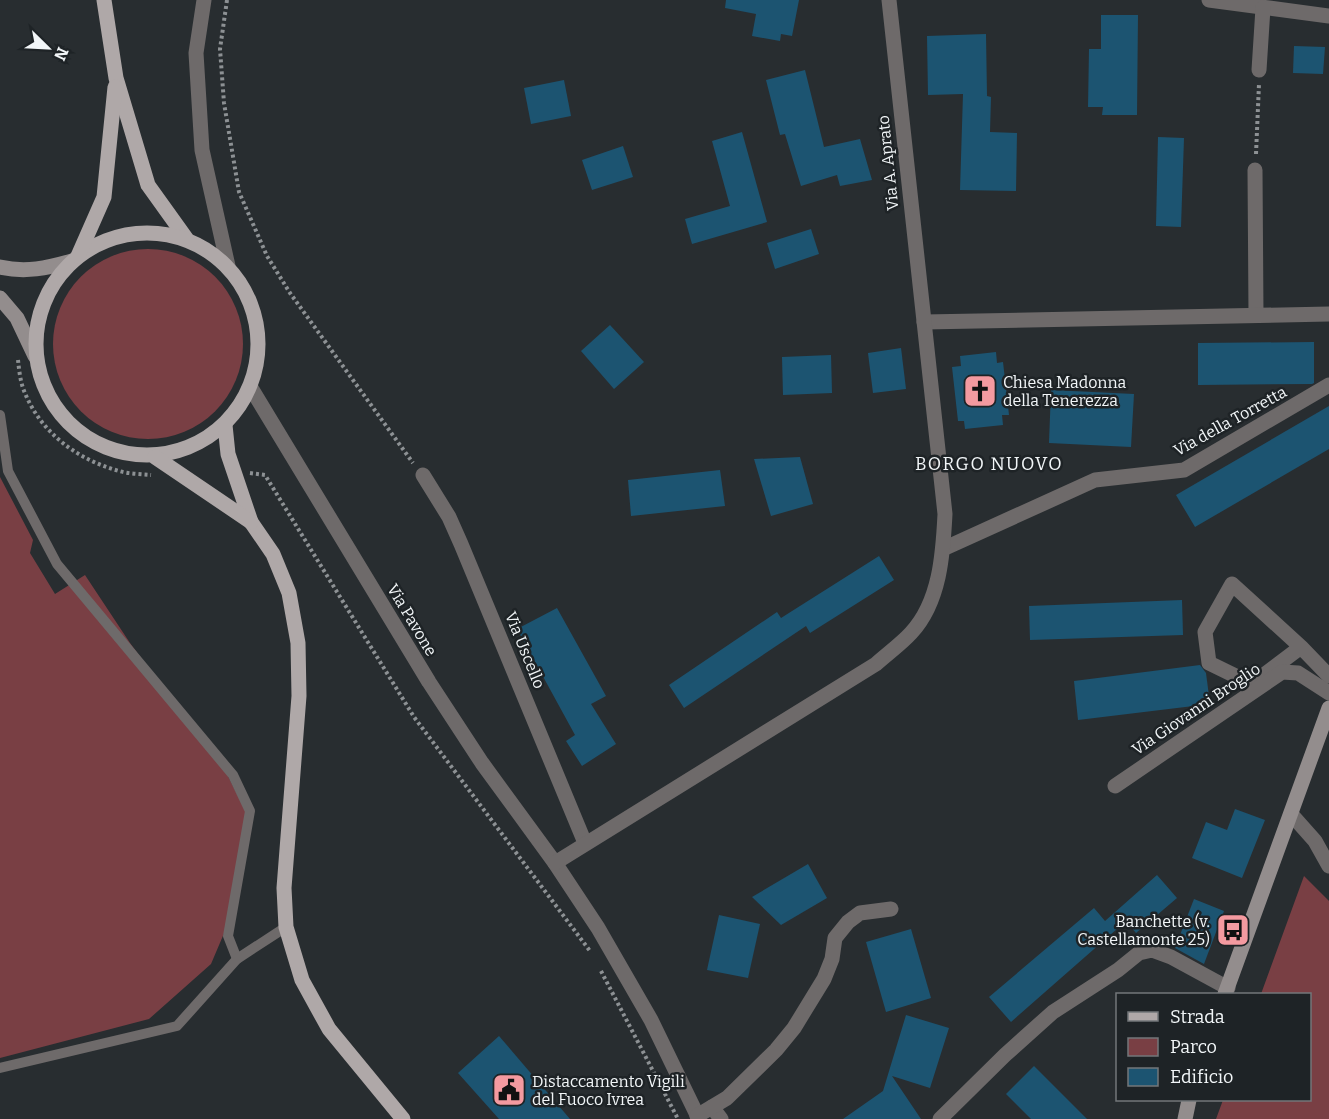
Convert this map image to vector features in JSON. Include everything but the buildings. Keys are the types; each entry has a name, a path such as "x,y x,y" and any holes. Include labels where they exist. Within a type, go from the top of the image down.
{"main road":[{"path":"104,0 116,78 148,185 186,238 228,266 247,293 259,337 251,388 225,425 195,446 155,457"},
{"path":"35,356 37,323 50,287 75,258 104,197 116,78"},
{"path":"0,267 13,270 35,270 75,258 109,238 144,231 186,238"},
{"path":"0,298 17,318 35,356 47,395 68,424 103,448 155,457 251,522"},
{"path":"225,425 228,454 251,522 273,554 289,593 298,643 299,696 284,888 286,927 302,980 329,1029 403,1119"},
{"path":"1227,991 1329,708"},
{"path":"1185,1119 1189,1101"}],"street":[{"path":"204,0 196,53 202,150 228,266"},
{"name":"Via A. Aprato","path":"889,0 945,514 943,549"},
{"path":"1209,0 1329,16"},
{"path":"1259,70 1263,8"},
{"path":"1255,170 1256,314"},
{"path":"924,322 1329,314"},
{"name":"Via della Torretta","path":"943,549 1095,480 1184,470 1329,385"},
{"name":"Via Pavone","path":"251,388 429,682 482,763 555,863 598,928 651,1020 698,1117"},
{"name":"Via Uscello","path":"423,475 449,517 461,544 585,843"},
{"path":"555,863 876,664 912,632 931,604 943,549"},
{"path":"1301,647 1252,684 1209,663 1205,632 1232,584 1301,647 1329,676"},
{"name":"Via Giovanni Broglio","path":"1115,786 1282,672 1298,673 1329,693"},
{"path":"1291,814 1315,841 1329,866"},
{"path":"698,1117 717,1113 727,1098 776,1050 794,1028 824,980 832,959 835,938 848,921 860,914 891,909"},
{"path":"940,1119 1053,1012 1139,954 1152,950 1161,953 1227,991"}],"lane":[{"path":"0,415 8,471 57,564 233,775 250,811 228,936 237,959"},
{"path":"0,1068 177,1026 237,959 286,927"}],"path":[{"path":"227,0 220,49 224,103 239,192 267,256 290,293 423,475"},
{"path":"1255,170 1259,70"},
{"path":"17,357 22,386 34,412 51,434 88,460 120,471 154,475"},
{"path":"237,481 249,473 265,475 414,717 593,955"},
{"path":"598,965 678,1119"}],"green space":[{"path":"148,249 166,251 184,257 201,265 215,277 227,291 235,308 241,326 243,344 241,362 235,380 227,397 215,411 201,423 184,431 166,437 148,439 130,437 112,431 95,423 81,411 69,397 61,380 55,362 53,344 55,326 61,308 69,291 81,277 95,265 112,257 130,251"},
{"path":"0,477 33,540 30,553 55,594 85,575 130,643 227,774 246,812 225,931 211,964 149,1019 0,1058"},
{"path":"1304,876 1329,901 1329,1119 1216,1119 1223,1101 1311,1101 1311,993 1261,993"}],"place":[{"name":"Chiesa Madonna della Tenerezza","path":"980,391"},
{"name":"Banchette (v. Castellamonte 25)","path":"1233,930"},
{"name":"Distaccamento Vigili del Fuoco Ivrea","path":"509,1090"}],"district":[{"name":"BORGO NUOVO","path":"989,464"}]}
